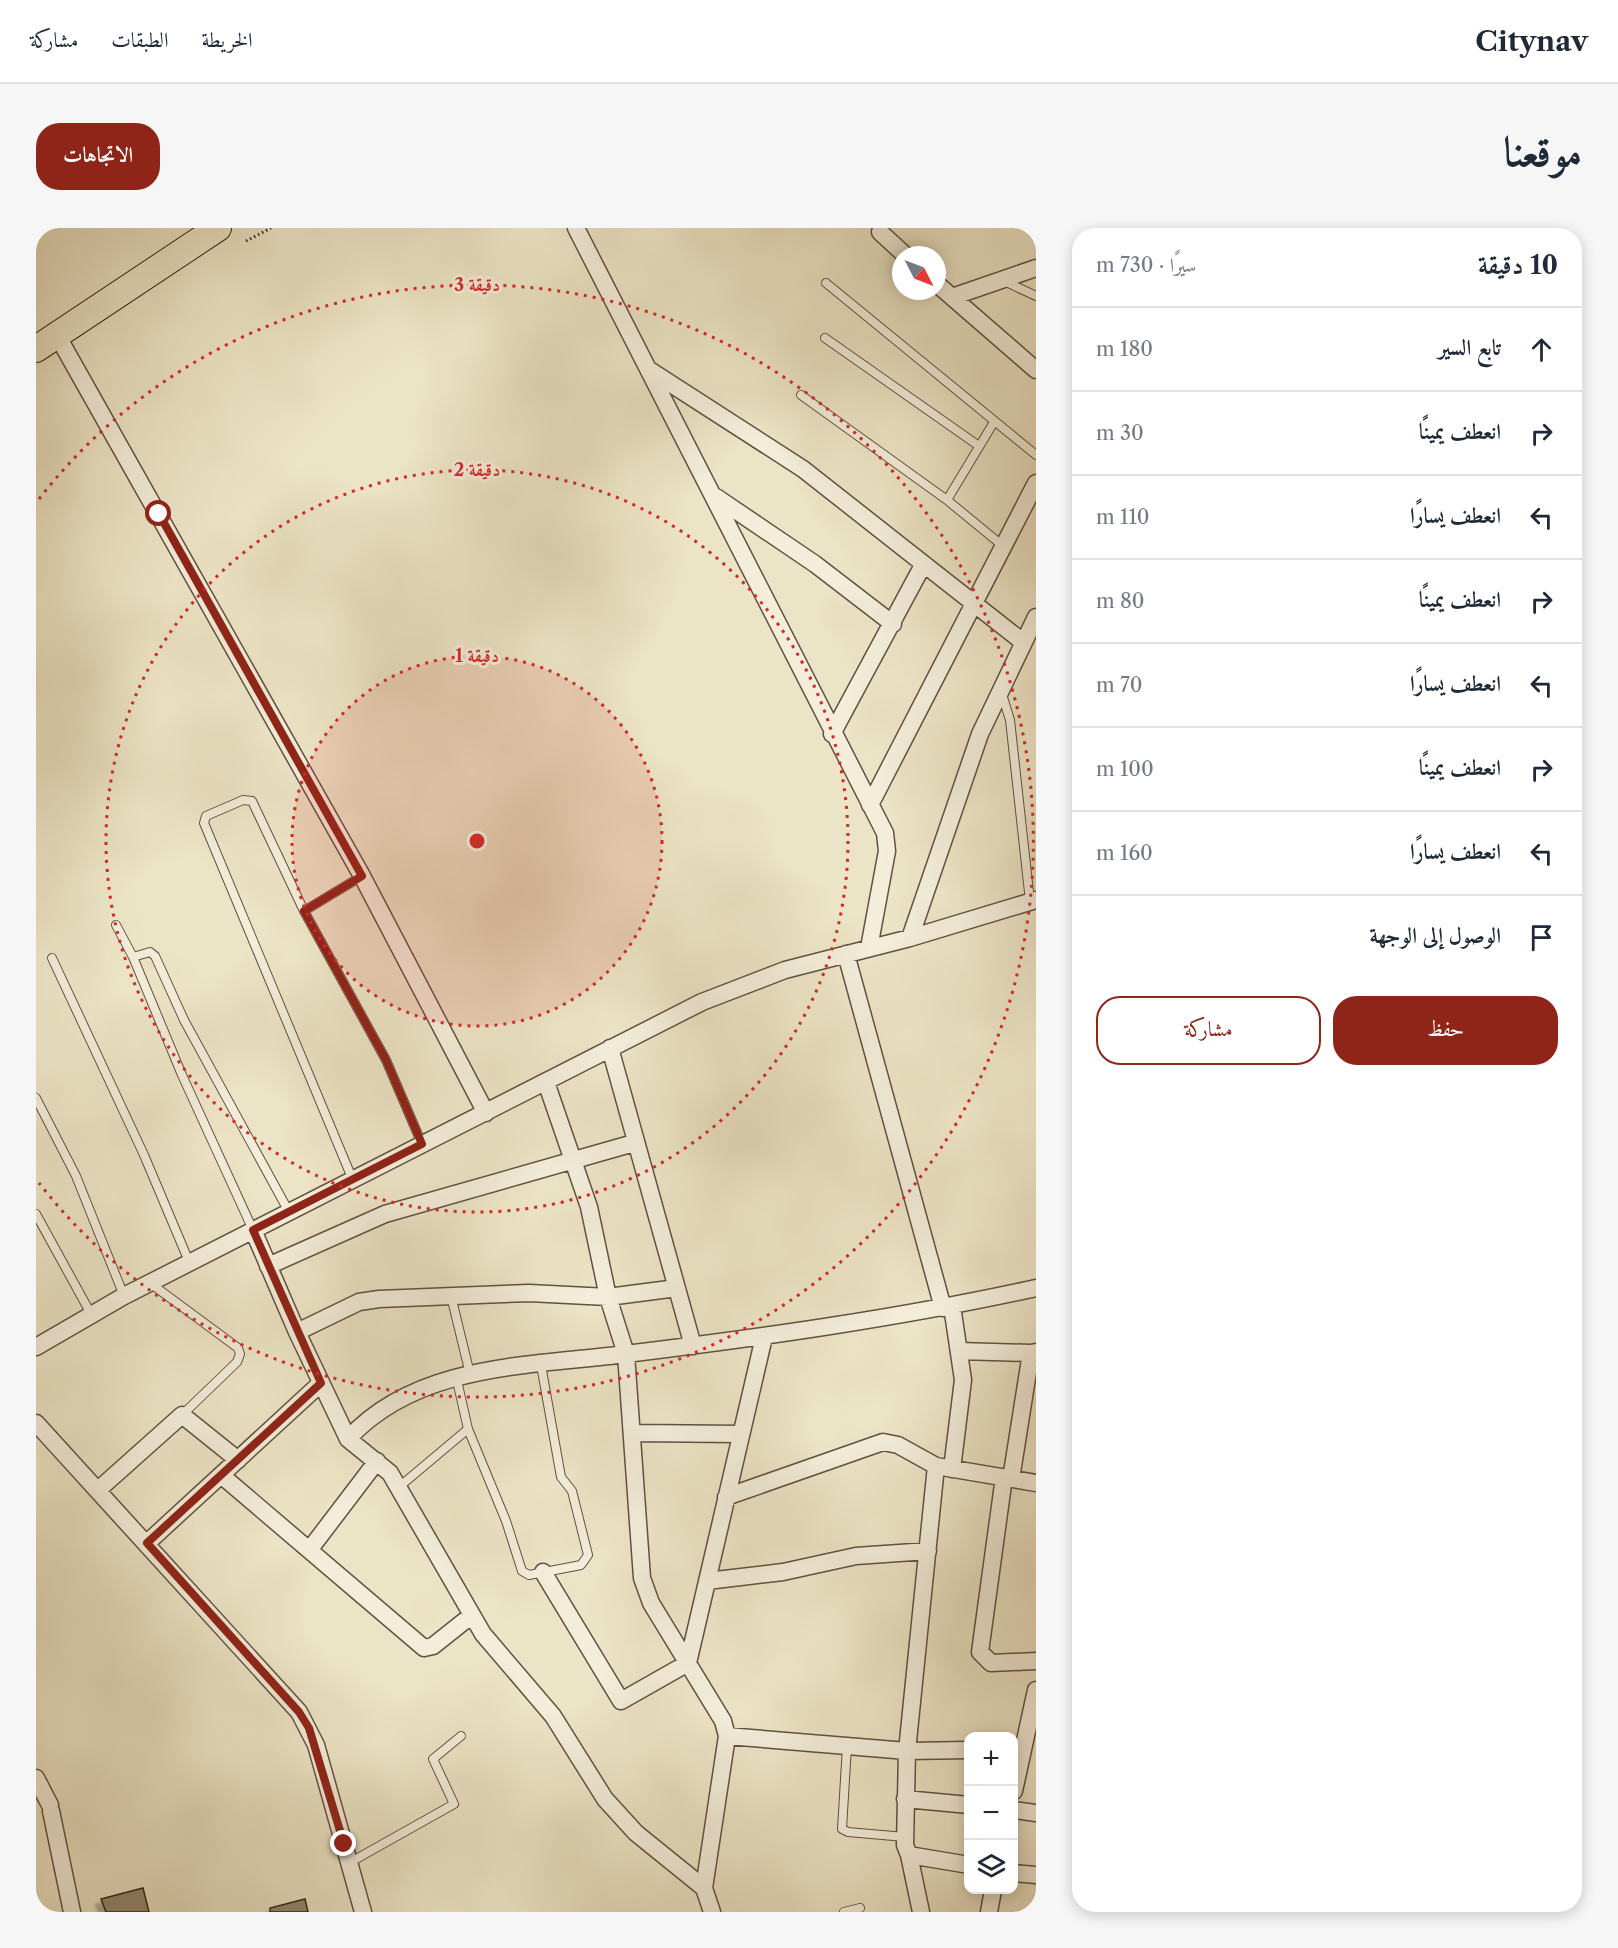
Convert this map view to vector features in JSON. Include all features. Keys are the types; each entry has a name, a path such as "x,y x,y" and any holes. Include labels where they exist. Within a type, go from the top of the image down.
{"main road":[{"path":"36,349 218,228"}],"street":[{"path":"576,228 832,734 885,833 887,851 869,948"},
{"path":"880,232 895,246"},
{"path":"952,297 1036,268"},
{"path":"946,292 1036,370"},
{"path":"57,335 362,876 486,1113"},
{"path":"649,370 803,469 1023,642"},
{"path":"870,805 1036,483"},
{"path":"713,495 815,564 893,624"},
{"path":"832,734 923,565"},
{"path":"910,938 980,734 1000,688 1036,617"},
{"path":"36,1347 124,1296 190,1264 352,1178 745,983 910,938 1033,900"},
{"path":"846,954 947,1307 959,1351 963,1380 928,1551 907,1751 905,1837 921,1912"},
{"path":"610,1048 634,1143 693,1346"},
{"path":"546,1082 575,1161 589,1208 608,1297 626,1354 642,1578 651,1603 723,1721 727,1736 704,1888 712,1912"},
{"path":"268,1266 385,1214 634,1143"},
{"path":"253,1230 297,1332 348,1439 355,1447 377,1461 390,1473 472,1615 505,1663 553,1716 618,1816 704,1888"},
{"path":"297,1332 359,1302 529,1293 608,1297 677,1288"},
{"path":"348,1439 363,1423 404,1397 463,1375 764,1337 947,1307 1036,1288"},
{"path":"543,1572 621,1701 688,1662 764,1337"},
{"path":"959,1351 1034,1353 1008,1478 980,1652 991,1663 1036,1661"},
{"path":"147,1543 321,1383"},
{"path":"98,1490 182,1414 238,1460"},
{"path":"36,1423 299,1712 309,1728 363,1912"},
{"path":"632,1433 741,1434"},
{"path":"726,1497 884,1442 898,1445 944,1468 1036,1483"},
{"path":"310,1549 377,1461"},
{"path":"221,1475 424,1648 433,1646 472,1615"},
{"path":"707,1581 783,1572 856,1556 928,1551"},
{"path":"1015,1786 1036,1690"},
{"path":"727,1736 907,1751 964,1750"},
{"path":"36,1778 51,1808 72,1912"},
{"path":"905,1799 964,1805"},
{"path":"1018,1811 1036,1813"},
{"path":"909,1855 964,1864"},
{"path":"1018,1873 1036,1875"},
{"path":"989,1912 992,1894"}],"lane":[{"path":"1002,280 1036,296"},
{"path":"826,283 1036,455"},
{"path":"825,338 979,446"},
{"path":"801,395 947,500 1003,546"},
{"path":"947,500 994,422"},
{"path":"1000,688 1010,720 1033,900"},
{"path":"352,1178 204,823 206,816 243,800 252,801 304,911 386,1060 422,1144"},
{"path":"304,911 362,876"},
{"path":"116,925 133,957 182,1075 253,1230"},
{"path":"133,957 150,952 155,956 184,1020 289,1212"},
{"path":"52,958 144,1155 190,1264"},
{"path":"36,1098 76,1176 124,1296"},
{"path":"36,1214 91,1314"},
{"path":"150,1283 238,1348 240,1354 237,1362 182,1414"},
{"path":"451,1296 463,1375 468,1429 506,1521 522,1571 529,1575 581,1564 588,1555 572,1491 561,1477 541,1365"},
{"path":"399,1487 468,1429"},
{"path":"349,1863 454,1804 434,1760 461,1736"},
{"path":"847,1746 842,1829 905,1837"},
{"path":"844,1912 860,1908"}],"path":[{"path":"246,241 271,228"}],"building":[{"path":"143,1888 149,1912 106,1912 101,1899"},
{"path":"305,1899 308,1912 270,1912 270,1908"}],"route":[{"path":"159,514 362,876 304,911 386,1060 422,1144 253,1230 321,1383 147,1543 299,1712 316,1745 344,1844"}]}
